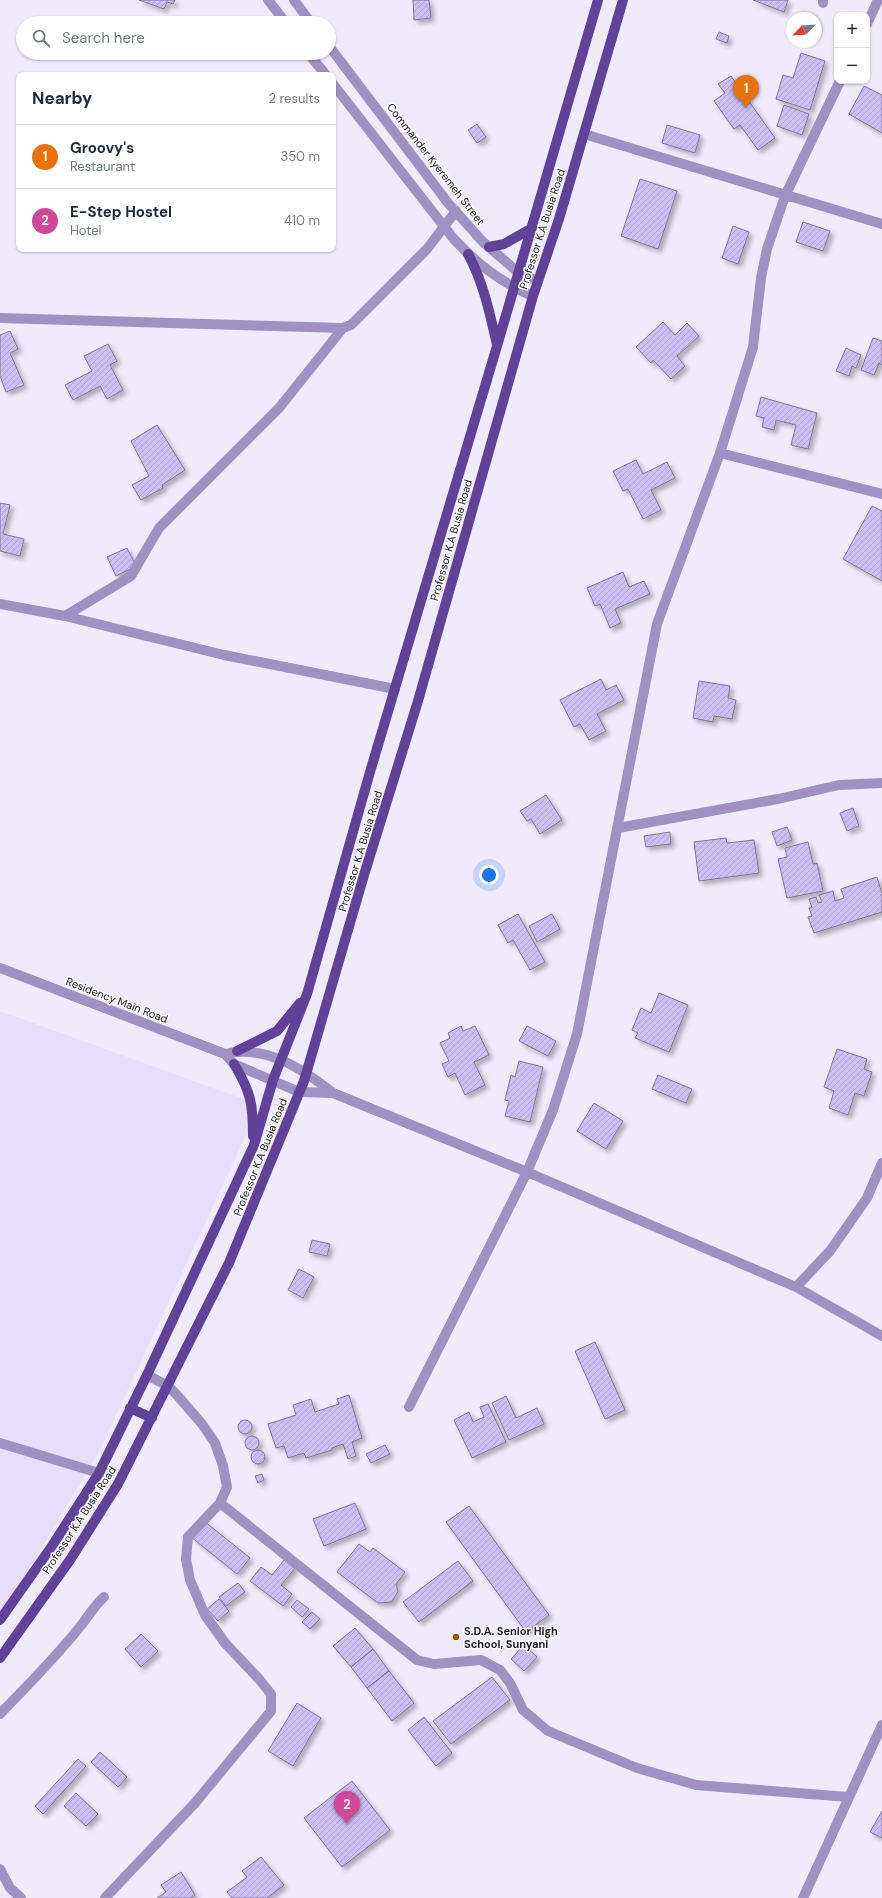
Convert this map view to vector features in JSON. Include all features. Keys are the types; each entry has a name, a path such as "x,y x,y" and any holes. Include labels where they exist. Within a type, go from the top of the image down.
{"main road":[{"name":"Professor K.A Busia Road","path":"0,1620 52,1546 99,1473 147,1375 254,1145 273,1080 307,994 363,794 441,528 519,273 598,0"},
{"name":"Professor K.A Busia Road","path":"0,1658 70,1560 118,1484 229,1262 299,1092 418,701 533,296 560,219 623,0"},
{"path":"489,247 504,244 532,228"},
{"path":"468,254 485,296 497,346"},
{"path":"237,1051 276,1031 307,994"},
{"path":"234,1064 250,1094 253,1107 254,1145"},
{"path":"130,1408 152,1418"}],"street":[{"path":"268,0 281,16"},
{"path":"294,0 306,16"},
{"path":"870,17 878,0"},
{"name":"Commander Kyeremeh Street","path":"336,55 456,211 489,247 519,273 538,281"},
{"path":"314,60 324,72"},
{"path":"409,1407 527,1172 553,1110 577,1034 657,624 720,453 753,347 761,278 767,249 785,196 839,84"},
{"path":"336,88 444,226 468,254 514,289 533,296"},
{"path":"584,134 785,196 882,224"},
{"path":"0,318 343,328 351,325 427,249 456,211"},
{"path":"65,616 131,576 159,528 279,408 343,328"},
{"path":"720,453 882,494"},
{"path":"0,604 65,616 224,655 395,689"},
{"path":"618,828 778,799 839,785 882,783"},
{"name":"Residency Main Road","path":"0,968 225,1054"},
{"path":"333,1093 299,1092 234,1064 225,1054 237,1051 281,1059 306,1072 333,1093 527,1172 796,1287 882,1336"},
{"path":"796,1287 830,1251 867,1198 882,1162"},
{"path":"105,1898 195,1803 270,1711 271,1694 225,1643 205,1615 190,1580 186,1560 188,1537 220,1503 227,1487 223,1466 215,1443 186,1405 168,1386 147,1375"},
{"path":"0,1443 99,1473"},
{"path":"220,1503 417,1660 434,1664 481,1660 500,1670 510,1683 523,1710 548,1731 637,1768 696,1785 848,1798"},
{"path":"0,1714 56,1655 79,1628 96,1603 104,1597"},
{"path":"803,1898 882,1725"},
{"path":"0,1869 10,1888 21,1898"}],"shaded area":[{"path":"0,1011 260,1105 99,1452 0,1618"}],"building":[{"path":"139,0 175,0 173,4 167,2 164,9"},
{"path":"413,0 429,0 431,18 414,20"},
{"path":"753,0 788,0 784,12"},
{"path":"719,32 729,36 727,43 716,39"},
{"path":"801,53 825,61 810,110 776,99 783,75 793,78"},
{"path":"731,76 775,138 758,150 740,125 734,129 714,101 725,93 718,84"},
{"path":"864,86 882,95 882,133 849,114"},
{"path":"784,105 809,114 802,135 777,126"},
{"path":"477,124 486,137 477,143 468,130"},
{"path":"667,125 700,135 695,153 662,143"},
{"path":"640,179 677,191 658,249 621,236"},
{"path":"803,222 830,231 823,251 796,242"},
{"path":"733,226 749,232 738,264 722,258"},
{"path":"663,322 675,335 687,323 699,336 677,356 685,366 671,379 653,360 651,363 636,347"},
{"path":"10,331 18,349 10,353 24,385 6,392 0,376 0,335"},
{"path":"873,338 882,341 882,365 879,363 874,375 861,370"},
{"path":"108,344 117,361 110,365 123,390 107,399 100,386 73,400 65,385 92,371 84,356"},
{"path":"846,348 861,355 856,368 852,366 849,376 836,371"},
{"path":"761,397 817,413 808,449 791,445 796,425 776,420 774,430 762,427 764,418 756,416"},
{"path":"157,425 185,470 162,485 163,488 141,500 132,485 149,476 131,441"},
{"path":"636,460 643,474 667,462 675,478 651,490 661,510 643,519 628,489 623,491 613,471"},
{"path":"0,503 10,505 3,534 24,539 20,556 0,551"},
{"path":"872,506 882,511 882,581 843,559"},
{"path":"127,548 136,566 116,576 107,557"},
{"path":"623,572 629,587 644,581 650,594 615,609 621,623 610,628 600,604 595,606 587,588"},
{"path":"601,679 606,690 616,685 624,700 597,714 606,731 589,740 580,724 574,727 560,700"},
{"path":"699,681 730,686 728,698 736,700 732,719 714,716 713,722 693,718"},
{"path":"546,795 562,820 540,834 531,819 527,821 520,811"},
{"path":"853,808 859,826 847,831 840,813"},
{"path":"787,827 792,840 777,846 772,832"},
{"path":"670,832 671,844 646,847 644,836"},
{"path":"726,838 727,843 754,840 759,873 699,881 694,842"},
{"path":"808,842 813,864 817,863 823,891 787,898 778,859 787,857 785,848"},
{"path":"877,877 882,894 882,912 814,933 808,917 812,916 809,908 812,908 809,899 816,897 818,903 822,902 819,895 833,891 835,901 844,898 841,889"},
{"path":"518,914 545,962 530,970 513,940 508,943 498,925"},
{"path":"552,914 560,929 537,942 529,926"},
{"path":"659,993 688,1005 669,1052 635,1038 638,1033 632,1030 641,1008 651,1013"},
{"path":"461,1026 463,1031 475,1026 489,1055 474,1062 485,1085 465,1095 455,1073 448,1077 442,1064 449,1061 440,1043 450,1038 448,1033"},
{"path":"527,1026 556,1041 548,1056 519,1041"},
{"path":"837,1049 867,1059 864,1069 872,1072 864,1096 855,1093 848,1115 829,1108 834,1091 824,1087"},
{"path":"519,1061 543,1067 530,1122 505,1116 509,1101 505,1100 511,1075 515,1077"},
{"path":"658,1075 692,1089 686,1103 652,1089"},
{"path":"594,1103 623,1121 606,1149 577,1131"},
{"path":"312,1240 330,1244 327,1256 309,1252"},
{"path":"299,1269 314,1277 303,1298 288,1290"},
{"path":"595,1342 625,1410 605,1419 575,1351"},
{"path":"349,1395 362,1438 352,1442 356,1456 348,1459 343,1444 332,1448 332,1450 306,1458 304,1453 288,1458 284,1446 276,1448 268,1424 296,1415 293,1405 311,1399 315,1412 339,1404 337,1399"},
{"path":"506,1396 516,1418 537,1408 544,1424 509,1440 492,1403"},
{"path":"488,1404 506,1442 472,1458 454,1420 469,1412 473,1422 484,1417 480,1407"},
{"path":"245,1420 250,1422 252,1427 250,1432 245,1434 240,1432 238,1427 240,1422"},
{"path":"252,1436 257,1438 259,1443 257,1448 252,1450 247,1448 245,1443 247,1438"},
{"path":"385,1445 390,1454 371,1463 366,1454"},
{"path":"258,1450 263,1452 265,1457 263,1462 258,1464 253,1462 251,1457 253,1452"},
{"path":"262,1474 264,1480 258,1483 255,1476"},
{"path":"355,1503 366,1529 324,1546 313,1519"},
{"path":"469,1506 549,1615 526,1632 446,1522"},
{"path":"204,1521 250,1558 237,1574 191,1537"},
{"path":"359,1544 370,1552 373,1548 405,1572 396,1584 398,1591 392,1602 378,1603 337,1572"},
{"path":"285,1559 296,1567 281,1585 292,1594 283,1606 250,1581 261,1567 272,1575"},
{"path":"458,1561 473,1581 419,1622 403,1602"},
{"path":"238,1583 245,1592 226,1606 219,1597"},
{"path":"219,1599 229,1611 218,1621 207,1609"},
{"path":"297,1600 309,1609 302,1617 291,1607"},
{"path":"312,1612 320,1619 310,1629 302,1622"},
{"path":"355,1628 373,1649 351,1667 333,1646"},
{"path":"141,1634 158,1651 141,1667 125,1649"},
{"path":"524,1645 537,1657 524,1671 511,1659"},
{"path":"373,1649 389,1671 367,1688 351,1667"},
{"path":"389,1671 414,1703 392,1721 367,1688"},
{"path":"492,1677 510,1700 451,1744 433,1721"},
{"path":"297,1703 321,1718 293,1766 268,1751"},
{"path":"424,1717 452,1753 436,1766 408,1730"},
{"path":"100,1752 127,1777 118,1787 91,1762"},
{"path":"78,1759 86,1766 43,1814 35,1806"},
{"path":"352,1781 390,1830 342,1867 304,1818"},
{"path":"76,1793 98,1814 86,1826 64,1806"},
{"path":"882,1811 882,1838 870,1832"},
{"path":"261,1857 284,1885 267,1898 232,1898 227,1892 247,1877 242,1871"},
{"path":"181,1872 195,1895 191,1898 157,1898 166,1892 161,1885"}],"place":[{"name":"Groovy's","path":"746,108"},
{"name":"S.D.A. Senior High School, Sunyani","path":"456,1637"},
{"name":"E-Step Hostel","path":"347,1824"}]}
